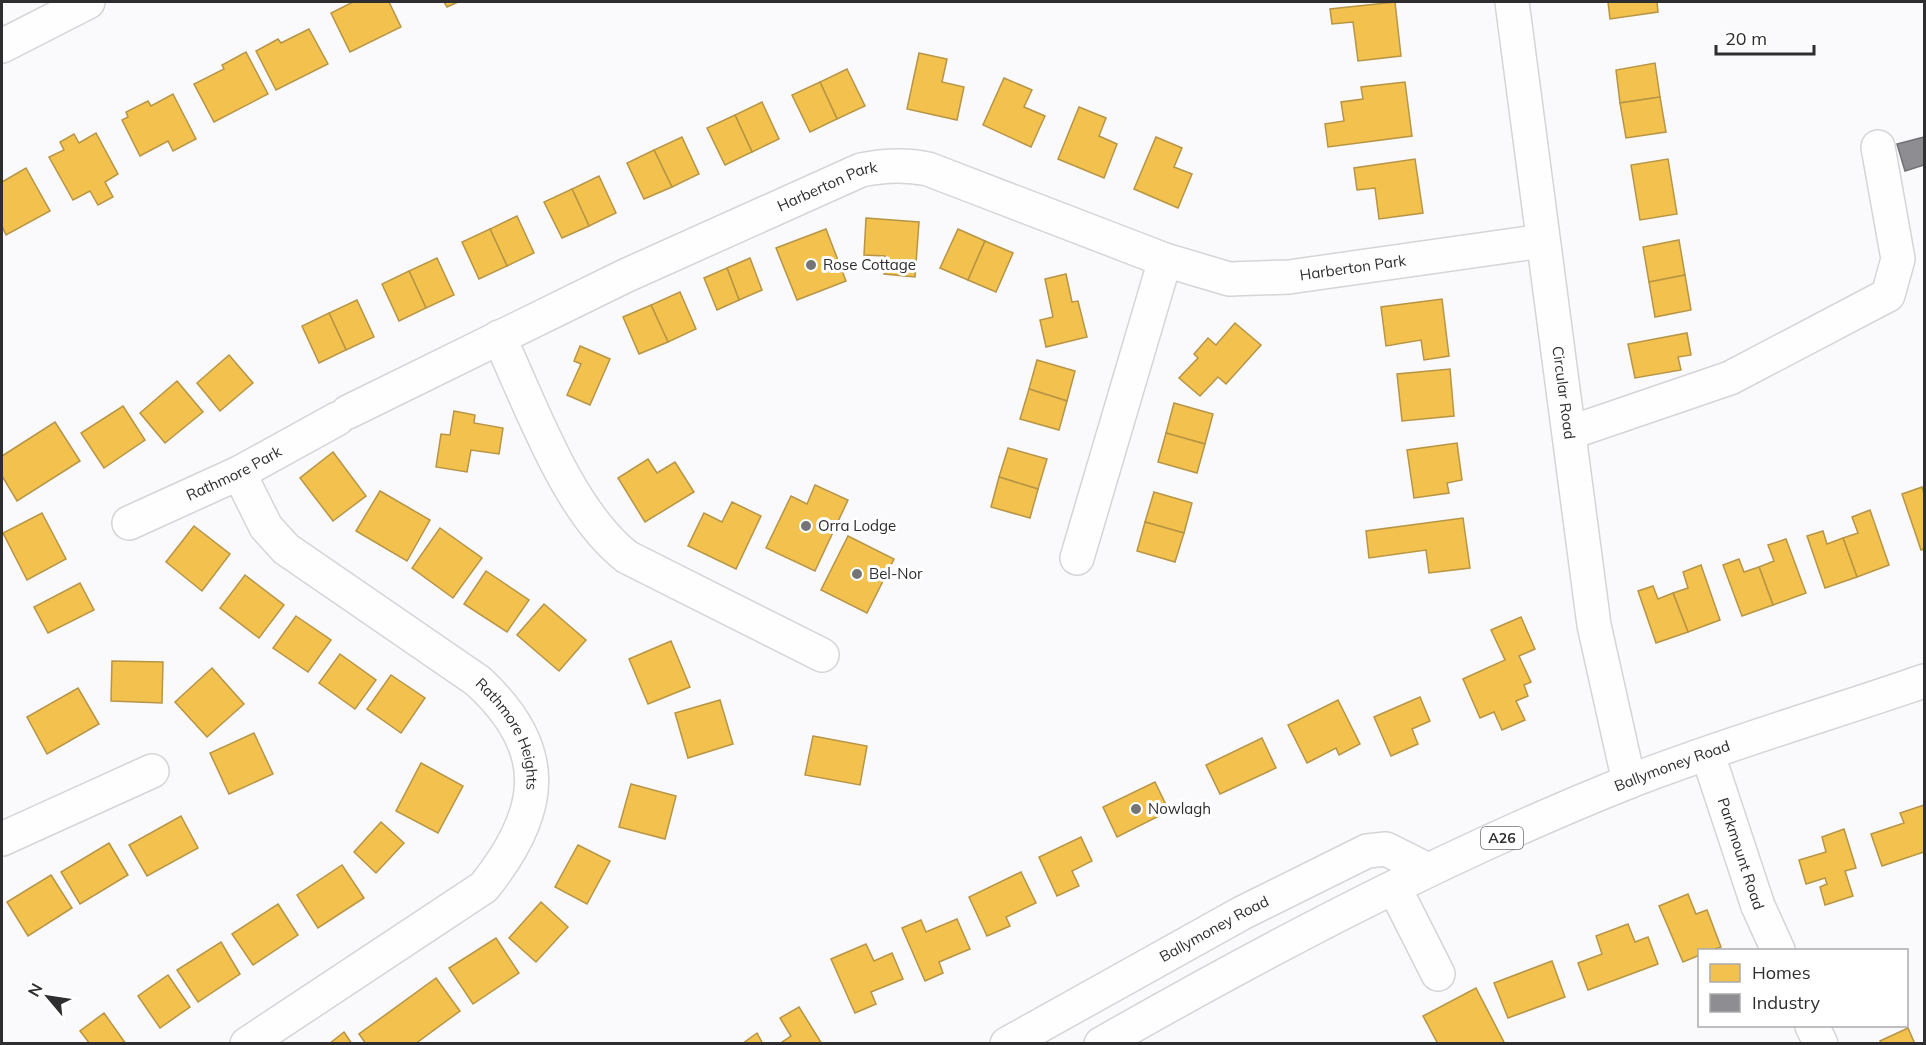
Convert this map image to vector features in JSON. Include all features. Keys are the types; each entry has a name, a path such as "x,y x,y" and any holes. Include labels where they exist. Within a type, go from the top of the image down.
{"street":[{"path":"2,46 88,2"},
{"name":"Circular Road","path":"1512,2 1594,625 1629,782"},
{"path":"1569,433 1730,378 1888,295 1898,259 1878,147"},
{"name":"Harberton Park","path":"343,415 625,276 861,170 892,165 928,169 1165,260 1220,278 1255,280 1543,242"},
{"path":"1077,558 1165,260"},
{"path":"499,337 558,464 583,506 613,545 627,557 822,655"},
{"name":"Rathmore Park","path":"129,523 239,473 343,415"},
{"name":"Rathmore Heights","path":"239,473 266,527 286,549 478,681 503,704 522,734 530,759 531,789 526,819 506,859 484,887 247,1044"},
{"name":"Ballymoney Road","path":"1101,1044 1219,976 1395,889 1428,870 1629,782 1924,681"},
{"name":"Parkmount Road","path":"1708,755 1758,906 1778,949"},
{"path":"2,839 152,771"},
{"name":"Ballymoney Road","path":"1007,1044 1242,913 1367,851 1386,849 1428,870"},
{"path":"1395,889 1438,974"},
{"path":"1812,1027 1821,1044"}],"building: Homes":[{"path":"353,2 389,2 401,27 350,52 331,13"},
{"path":"444,2 458,2 447,7"},
{"path":"1395,2 1401,56 1358,61 1353,22 1332,24 1330,9"},
{"path":"1608,2 1657,2 1658,12 1610,19"},
{"path":"309,29 328,64 276,90 256,51 278,39 281,43"},
{"path":"246,52 268,94 214,122 194,84 224,69 222,65"},
{"path":"919,53 947,59 942,82 964,87 957,120 907,109"},
{"path":"1655,63 1660,97 1620,103 1616,70"},
{"path":"847,69 865,106 837,119 820,82"},
{"path":"1004,78 1032,90 1024,107 1045,116 1031,147 983,125"},
{"path":"820,82 837,119 810,132 792,95"},
{"path":"1405,82 1412,136 1328,147 1325,124 1344,121 1341,102 1363,99 1361,87"},
{"path":"173,94 196,139 173,151 168,141 140,156 122,120 128,117 126,112 148,101 151,106"},
{"path":"1660,97 1666,132 1626,138 1620,103"},
{"path":"762,102 779,139 752,152 735,115"},
{"path":"1079,107 1106,118 1099,136 1117,144 1104,178 1058,159"},
{"path":"735,115 752,152 725,165 707,128"},
{"path":"96,133 118,174 105,182 113,197 98,205 90,191 73,200 49,157 64,150 60,142 74,134 79,143"},
{"path":"682,137 699,174 672,187 654,150"},
{"path":"1156,137 1182,148 1174,167 1192,174 1178,208 1134,189"},
{"path":"654,150 672,187 644,199 627,163"},
{"path":"1415,159 1423,213 1379,219 1375,188 1357,190 1354,168"},
{"path":"1668,159 1677,214 1640,220 1631,165"},
{"path":"26,168 50,211 6,235 2,226 2,182"},
{"path":"599,176 616,213 589,226 572,189"},
{"path":"572,189 589,226 562,238 544,202"},
{"path":"517,216 534,253 507,266 490,229"},
{"path":"866,218 919,222 915,277 884,274 885,256 864,255"},
{"path":"490,229 507,266 479,279 462,242"},
{"name":"Rose Cottage","path":"826,229 846,281 797,300 776,248"},
{"path":"958,229 985,241 968,280 940,268"},
{"path":"1679,240 1685,275 1649,282 1643,247"},
{"path":"985,241 1013,253 996,292 968,280"},
{"path":"437,258 454,295 426,308 409,271"},
{"path":"750,258 762,290 739,300 727,268"},
{"path":"727,268 739,300 717,310 704,278"},
{"path":"409,271 426,308 399,321 382,284"},
{"path":"1066,274 1072,302 1078,301 1087,337 1046,347 1040,320 1053,317 1045,279"},
{"path":"1685,275 1691,310 1655,317 1649,282"},
{"path":"680,292 696,329 668,342 651,305"},
{"path":"1442,299 1449,356 1424,360 1421,340 1386,346 1381,307"},
{"path":"357,300 374,337 346,350 329,313"},
{"path":"651,305 668,342 639,354 623,317"},
{"path":"329,313 346,350 319,363 302,326"},
{"path":"1235,323 1261,345 1226,384 1218,377 1200,396 1179,378 1198,358 1194,354 1208,338 1216,345"},
{"path":"1687,333 1691,355 1678,357 1681,370 1635,378 1628,344"},
{"path":"580,346 610,359 590,405 567,395 581,364 574,361"},
{"path":"229,355 253,383 220,411 197,383"},
{"path":"1037,360 1075,371 1067,401 1029,389"},
{"path":"1450,369 1454,416 1402,421 1397,374"},
{"path":"177,381 203,412 165,443 140,413"},
{"path":"1029,389 1067,401 1059,430 1020,419"},
{"path":"1174,403 1213,414 1205,444 1166,433"},
{"path":"123,406 145,440 104,468 81,433"},
{"path":"454,411 475,415 474,423 503,428 499,454 471,450 467,472 436,467 441,434 450,435"},
{"path":"55,422 80,461 17,501 2,476 2,456"},
{"path":"1166,433 1205,444 1197,473 1158,462"},
{"path":"1457,443 1462,480 1447,483 1449,493 1414,498 1407,450"},
{"path":"1008,448 1047,459 1038,489 999,477"},
{"path":"333,452 366,496 333,521 300,478"},
{"path":"648,459 657,473 675,462 694,492 645,522 618,478"},
{"path":"999,477 1038,489 1030,518 991,507"},
{"name":"Orra Lodge","path":"815,485 848,500 815,571 766,548 791,496 807,504"},
{"path":"1922,487 1924,549 1921,550 1902,494"},
{"path":"380,491 430,520 407,561 356,531"},
{"path":"1154,492 1192,503 1184,533 1145,522"},
{"path":"732,502 761,516 736,569 688,546 704,513 722,522"},
{"path":"1870,510 1889,565 1857,577 1843,538 1858,533 1852,517"},
{"path":"42,513 66,559 27,580 3,533"},
{"path":"1463,518 1470,568 1429,573 1426,550 1369,558 1366,531"},
{"path":"1145,522 1184,533 1175,562 1137,551"},
{"path":"194,526 230,554 202,591 166,562"},
{"path":"440,528 482,558 453,598 412,568"},
{"path":"1823,531 1827,544 1843,538 1857,577 1825,588 1807,536"},
{"name":"Bel-Nor","path":"848,536 894,559 867,613 821,590"},
{"path":"1786,539 1806,593 1773,605 1759,567 1774,561 1768,545"},
{"path":"1739,559 1744,572 1759,567 1773,605 1742,616 1723,565"},
{"path":"1701,565 1720,620 1688,632 1673,593 1688,588 1683,572"},
{"path":"486,571 529,600 507,632 464,604"},
{"path":"245,575 284,605 259,638 220,608"},
{"path":"80,583 94,610 48,633 34,607"},
{"path":"1653,586 1658,599 1673,593 1688,632 1656,643 1638,591"},
{"path":"544,604 586,640 559,671 517,635"},
{"path":"296,616 331,640 308,672 273,648"},
{"path":"1521,617 1535,649 1519,656 1531,682 1524,685 1528,696 1516,701 1525,720 1502,730 1494,712 1480,718 1463,679 1505,660 1491,630"},
{"path":"671,641 690,687 648,704 629,659"},
{"path":"340,654 376,680 355,709 319,683"},
{"path":"112,661 163,662 162,703 111,701"},
{"path":"212,668 244,704 207,737 175,702"},
{"path":"391,675 425,698 401,733 367,709"},
{"path":"78,688 99,724 47,754 27,717"},
{"path":"1420,697 1430,721 1412,729 1418,744 1391,756 1374,717"},
{"path":"720,700 733,744 688,758 675,713"},
{"path":"1338,700 1360,744 1339,755 1336,748 1307,763 1288,725"},
{"path":"254,733 273,774 229,794 210,753"},
{"path":"813,736 867,746 860,785 805,775"},
{"path":"1262,738 1276,768 1220,794 1206,765"},
{"path":"421,763 463,786 438,833 396,811"},
{"name":"Nowlagh","path":"1155,782 1169,811 1117,837 1103,807"},
{"path":"631,784 676,796 665,839 619,827"},
{"path":"1924,805 1924,852 1882,866 1871,834 1904,823 1900,813"},
{"path":"181,816 198,848 147,876 129,845"},
{"path":"381,822 404,843 376,873 354,852"},
{"path":"1844,829 1856,868 1845,871 1853,896 1825,905 1820,887 1827,884 1825,878 1806,884 1799,860 1826,852 1822,837"},
{"path":"1081,837 1092,861 1072,871 1079,886 1057,896 1039,857"},
{"path":"109,843 128,875 80,904 61,872"},
{"path":"578,845 610,861 587,904 555,887"},
{"path":"342,865 364,898 318,928 297,895"},
{"path":"1021,872 1036,903 1006,917 1010,926 987,936 969,897"},
{"path":"51,875 72,908 28,936 7,902"},
{"path":"1688,894 1696,914 1707,910 1721,947 1698,949 1698,956 1683,962 1659,906"},
{"path":"541,902 568,927 536,962 509,938"},
{"path":"278,904 298,935 253,965 232,934"},
{"path":"957,919 970,949 939,962 943,973 925,981 902,928 921,920 926,932"},
{"path":"1628,924 1635,942 1648,937 1658,964 1588,990 1578,963 1602,954 1596,936"},
{"path":"496,938 519,973 473,1004 449,968"},
{"path":"221,942 240,974 198,1002 177,970"},
{"path":"866,944 874,961 892,953 903,979 871,992 876,1004 855,1013 831,959"},
{"path":"1552,961 1565,997 1508,1018 1494,983"},
{"path":"168,975 190,1007 160,1028 138,996"},
{"path":"436,978 460,1011 415,1044 366,1044 359,1034"},
{"path":"1476,988 1505,1044 1438,1044 1423,1016"},
{"path":"799,1007 822,1044 779,1044 791,1036 780,1018"},
{"path":"104,1013 126,1044 90,1044 80,1031"},
{"path":"1908,1028 1915,1044 1881,1044 1880,1041"},
{"path":"344,1032 352,1044 329,1044"},
{"path":"757,1033 763,1044 742,1044"}],"building: Industry":[{"path":"1924,137 1924,165 1905,171 1897,144"}],"place":[{"name":"Rose Cottage","path":"811,265"},
{"name":"Orra Lodge","path":"806,526"},
{"name":"Bel-Nor","path":"857,574"},
{"name":"Nowlagh","path":"1136,809"}]}
